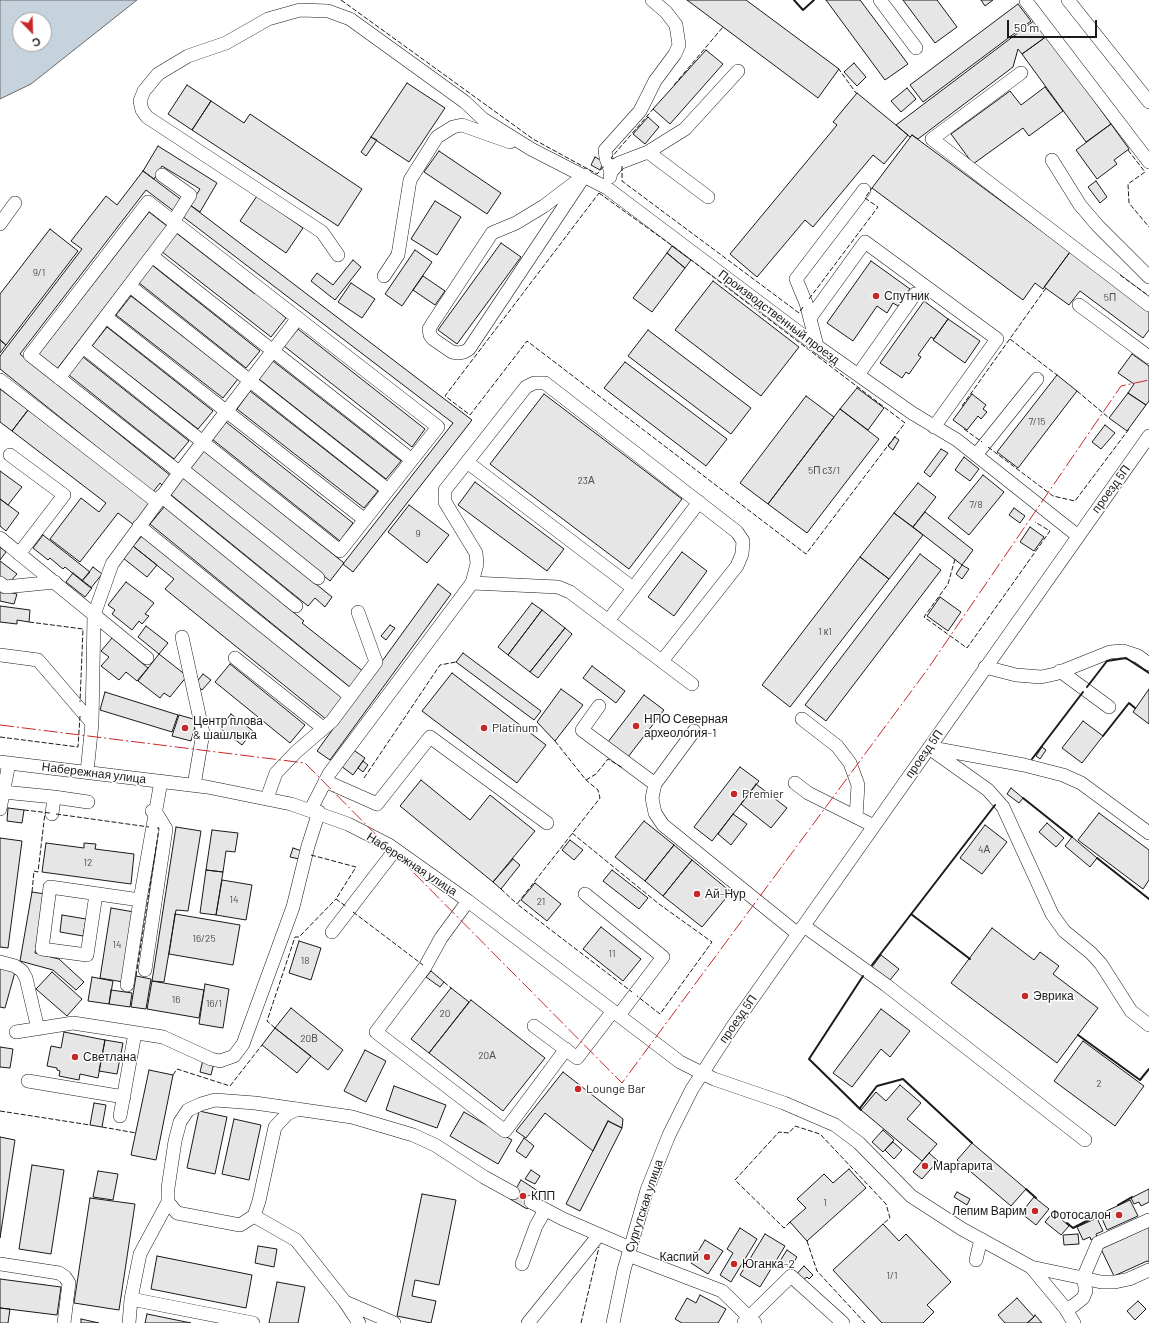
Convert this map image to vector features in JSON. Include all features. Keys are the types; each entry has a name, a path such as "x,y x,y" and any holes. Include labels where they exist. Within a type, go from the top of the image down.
{"street":[{"path":"611,172 605,150 640,110 655,81 675,54 679,45 676,25 666,12 652,0"},
{"path":"880,0 916,48"},
{"path":"1068,0 1149,102"},
{"path":"1026,1 1149,162"},
{"name":"Производственный проезд","path":"338,255 322,232 147,117 142,110 140,100 144,91 158,74 188,56 226,43 268,19 316,5 350,19 473,110 531,149 585,175 607,188 817,346 912,413 957,440 1078,536"},
{"path":"607,188 611,172 623,161 648,152 685,129 738,71"},
{"path":"1021,73 932,138 1149,305"},
{"path":"462,125 473,110"},
{"path":"384,276 398,255 410,180 437,137 453,127 462,125 531,149"},
{"path":"648,152 708,197"},
{"path":"1052,160 1080,205 1098,226 1149,277"},
{"path":"59,378 152,256 175,223 190,195 162,175"},
{"path":"585,175 469,349 458,353 452,352 433,339 430,335 429,329 492,233 516,223 544,206 585,175"},
{"path":"817,346 806,303 796,279 864,190"},
{"path":"83,347 340,551 438,427 148,202 30,355 318,578"},
{"path":"0,224 15,204"},
{"path":"810,318 865,242 997,339 934,427"},
{"path":"152,256 412,460"},
{"path":"130,286 388,490"},
{"path":"858,375 915,294"},
{"path":"1079,305 1149,357"},
{"path":"106,317 365,520"},
{"path":"87,772 92,723 94,615 112,564 202,441 298,318"},
{"path":"976,455 1037,379"},
{"path":"0,380 159,499 296,606"},
{"path":"16,1032 73,1023 163,1037 210,1059 220,1061 234,1056 240,1050 292,907 308,846 315,811 325,781 472,583 477,564 476,553 445,502 445,490 526,387 534,383 545,383 699,502 736,532 742,541 742,554 737,566 662,661"},
{"name":"проезд 5П","path":"702,1074 985,666 1149,436"},
{"path":"10,455 64,495 20,554"},
{"path":"467,462 633,588"},
{"path":"608,621 699,502"},
{"path":"139,526 350,696"},
{"path":"0,538 147,658"},
{"path":"0,583 6,587 55,582"},
{"path":"472,583 558,587 570,592 692,684"},
{"path":"267,798 276,773 296,752 332,721 376,662 358,612"},
{"path":"182,637 203,733 194,785"},
{"path":"985,666 1016,675 1041,677 1116,651 1123,651 1138,656 1149,664"},
{"path":"0,655 38,660 92,723"},
{"path":"235,658 323,728"},
{"path":"1060,671 1109,707"},
{"path":"599,706 582,730 655,784"},
{"path":"802,719 836,746 850,763 858,785 856,817"},
{"path":"694,730 655,784 652,798 655,813 663,825 801,930 886,985 1085,1140"},
{"path":"325,781 377,804 430,737 547,823"},
{"path":"929,748 1024,765 1063,775 1081,783 1149,833"},
{"path":"929,748 988,790 1003,808 1052,914 1064,931 1091,953 1101,964 1131,1011 1149,1025"},
{"path":"0,809 3,792 4,763"},
{"name":"Набережная улица","path":"4,763 194,785 267,798 315,811 348,824 395,850 468,901 668,1054 702,1074 784,1103 835,1125 859,1143 911,1196 934,1212 1031,1266"},
{"path":"127,986 147,844 153,811 161,781"},
{"path":"795,782 808,793 874,826"},
{"path":"3,792 88,802"},
{"path":"52,814 54,797"},
{"path":"145,970 166,829 153,811"},
{"path":"332,932 395,850"},
{"path":"96,894 87,955 42,949 50,887 140,900"},
{"path":"534,1026 577,1058 663,957 585,894"},
{"path":"468,901 440,950 425,967 376,1032 504,1131 566,1050"},
{"path":"0,962 15,966 22,971 38,1028"},
{"path":"120,1116 135,1033"},
{"name":"Сургутская улица","path":"613,1323 629,1251 647,1190 658,1161 683,1106 702,1074"},
{"path":"28,1081 124,1097"},
{"path":"129,1323 131,1299 140,1254 168,1202 168,1188 175,1141 180,1122 188,1110 201,1104 215,1100 255,1103 352,1117 413,1135 435,1145 484,1177 513,1193"},
{"path":"168,1202 177,1214 240,1225 254,1216 259,1201 275,1127 287,1114 298,1109"},
{"path":"531,1202 629,1251 722,1291 748,1321 791,1276 843,1323"},
{"path":"522,1264 536,1226 545,1210"},
{"path":"254,1216 296,1240 345,1302 359,1323"},
{"path":"1065,1308 1079,1303 1083,1298 1086,1291 1083,1278 1098,1243 1149,1220"},
{"path":"528,1323 599,1235"},
{"path":"976,1260 982,1239"},
{"path":"0,1264 59,1273 65,1277 69,1283 64,1323"},
{"path":"1031,1266 1101,1282 1115,1282 1149,1270"},
{"path":"1031,1266 1065,1308 1074,1323"},
{"path":"131,1299 252,1323"},
{"path":"345,1302 394,1323"}],"shaded area":[{"path":"0,0 137,0 31,84 0,99"}],"building":[{"path":"687,0 746,0 839,69 818,98"},
{"path":"826,0 860,0 908,64 885,80"},
{"path":"903,0 937,0 957,27 935,43"},
{"path":"981,0 993,0 985,6"},
{"path":"1018,4 1031,21 923,102 910,85"},
{"path":"1035,20 1047,36 1022,54 1018,49 1013,67 918,139 912,135 910,137 896,125"},
{"path":"1047,36 1111,124 1086,142 1022,54"},
{"path":"706,50 723,64 670,124 653,109"},
{"path":"854,63 866,77 857,86 844,72"},
{"path":"407,83 445,108 409,162 371,137"},
{"path":"187,85 211,101 192,130 168,114"},
{"path":"1045,87 1063,111 1029,136 1023,128 973,164 951,134 1010,91 1021,105"},
{"path":"907,88 916,99 901,112 891,101"},
{"path":"857,93 908,135 884,164 873,155 813,227 805,220 757,277 730,254 837,125 833,122"},
{"path":"211,101 244,123 250,114 362,189 338,226 192,130"},
{"path":"648,117 659,127 645,144 633,134"},
{"path":"1111,124 1129,149 1114,160 1117,164 1097,179 1076,150"},
{"path":"912,135 1070,252 1043,289 1035,283 1023,300 872,188"},
{"path":"371,137 377,140 366,156 361,152"},
{"path":"158,146 217,183 200,212 190,205 200,189 162,166 154,179 143,171"},
{"path":"439,151 501,193 487,214 424,172"},
{"path":"595,157 604,162 600,170 591,165"},
{"path":"143,171 183,201 175,212 146,190 20,354 171,476 163,486 160,483 153,492 0,369 0,356 82,249 71,241 106,196 117,205"},
{"path":"1096,181 1107,197 1100,203 1088,187"},
{"path":"257,196 303,228 286,253 240,221"},
{"path":"435,201 461,217 437,255 411,239"},
{"path":"190,205 472,420 353,572 343,564 453,423 182,216"},
{"path":"149,212 167,226 57,369 38,355"},
{"path":"50,229 78,251 6,345 0,340 0,294"},
{"path":"175,232 255,294 259,289 278,304 274,308 286,318 271,337 161,251"},
{"path":"501,243 521,257 457,344 438,330"},
{"path":"672,246 691,260 685,268 667,253"},
{"path":"415,250 432,262 402,306 385,294"},
{"path":"1070,252 1149,312 1149,330 1143,338 1080,291 1069,305 1044,287"},
{"path":"667,253 685,268 652,312 633,298"},
{"path":"353,260 361,267 335,300 311,281 317,273 333,285"},
{"name":"Спутник","path":"871,261 910,289 898,306 893,303 887,313 877,306 853,341 827,323"},
{"path":"152,265 260,351 246,368 138,282"},
{"path":"423,276 445,291 435,305 413,290"},
{"path":"713,281 799,347 761,396 675,330"},
{"path":"351,283 375,299 362,318 338,302"},
{"path":"131,296 238,379 223,398 116,315"},
{"path":"924,301 948,319 934,339 931,337 918,355 921,357 909,374 906,372 902,378 880,363"},
{"path":"948,319 980,341 965,363 933,340"},
{"path":"107,327 213,411 198,429 92,346"},
{"path":"298,329 425,429 412,447 284,346"},
{"path":"648,330 751,408 731,434 628,356"},
{"path":"0,340 6,345 0,353"},
{"path":"1132,354 1149,366 1149,401 1146,405 1128,393 1134,384 1118,373"},
{"path":"83,357 189,441 174,459 69,375"},
{"path":"273,361 401,461 386,479 259,379"},
{"path":"625,362 727,439 706,466 604,388"},
{"path":"1057,375 1077,391 1018,468 997,452"},
{"path":"857,388 884,408 868,430 840,409"},
{"path":"0,389 28,410 12,431 0,422"},
{"path":"250,391 378,491 364,508 237,409"},
{"path":"1128,393 1146,405 1127,431 1109,418"},
{"path":"544,394 682,499 629,569 490,464"},
{"path":"972,394 986,405 983,409 987,412 981,419 978,416 967,430 953,420"},
{"path":"806,396 834,417 768,504 740,483"},
{"path":"840,409 879,439 807,533 768,504"},
{"path":"28,410 150,504 134,525 118,513 80,562 50,539 81,498 99,512 106,503 12,431"},
{"path":"226,422 353,523 340,541 212,439"},
{"path":"1105,425 1115,433 1101,449 1092,442"},
{"path":"895,437 899,440 893,450 888,446"},
{"path":"941,449 948,453 930,477 924,472"},
{"path":"204,450 344,563 330,581 190,468"},
{"path":"964,457 979,469 970,481 955,470"},
{"path":"0,471 22,487 8,505 0,499"},
{"path":"983,475 1004,492 969,535 948,518"},
{"path":"184,477 332,597 325,607 315,598 308,606 170,494"},
{"path":"475,482 564,549 547,571 458,505"},
{"path":"918,483 936,497 913,527 894,513"},
{"path":"0,499 19,513 6,531 0,526"},
{"path":"409,505 449,535 427,563 388,532"},
{"path":"165,506 304,621 302,623 364,672 351,688 150,524"},
{"path":"1014,508 1025,516 1020,523 1009,515"},
{"path":"925,512 973,550 962,565 913,527"},
{"path":"894,513 923,535 889,579 860,557"},
{"path":"1030,527 1044,537 1034,551 1020,542"},
{"path":"43,535 90,572 82,581 65,567 63,569 50,558 48,560 33,548"},
{"path":"142,536 345,699 327,720 165,589 174,579 133,546"},
{"path":"133,546 157,565 147,577 123,558"},
{"path":"0,547 6,552 0,560"},
{"path":"682,552 707,571 674,616 648,597"},
{"path":"920,554 941,570 826,721 805,705"},
{"path":"860,557 889,579 790,707 762,685"},
{"path":"0,561 17,574 9,583 0,576"},
{"path":"962,565 969,569 962,579 956,574"},
{"path":"93,567 102,574 91,588 82,581"},
{"path":"73,573 92,588 85,597 66,582"},
{"path":"126,582 154,603 145,614 149,616 142,624 139,621 132,630 112,614 115,610 108,605"},
{"path":"438,584 451,594 330,760 317,751"},
{"path":"0,590 17,594 14,604 0,601"},
{"path":"940,597 961,612 948,631 927,616"},
{"path":"532,603 542,610 508,655 498,647"},
{"path":"0,606 30,610 29,622 17,620 17,624 0,622"},
{"path":"542,610 565,628 530,672 508,655"},
{"path":"390,625 395,628 386,640 381,636"},
{"path":"146,626 168,643 159,654 138,637"},
{"path":"565,628 572,634 538,678 530,672"},
{"path":"112,638 148,668 137,681 126,672 119,680 101,666 109,657 101,651"},
{"path":"463,653 541,711 534,720 456,662"},
{"path":"159,654 187,676 170,697 164,693 160,698 138,681"},
{"path":"230,664 305,725 290,743 215,682"},
{"path":"592,666 625,691 616,703 583,678"},
{"name":"Platinum","path":"452,673 546,745 517,783 422,711"},
{"path":"203,674 211,680 202,690 195,684"},
{"path":"561,689 583,705 555,741 537,722"},
{"path":"1149,689 1149,724 1133,712"},
{"path":"105,692 178,715 172,732 100,710"},
{"name":"НПО Северная археология-1","path":"644,695 664,710 628,757 608,742"},
{"path":"231,714 253,731 242,745 220,728"},
{"name":"Центр плова & шашлыка","path":"179,715 197,720 191,741 172,736"},
{"path":"1083,721 1103,736 1082,763 1062,748"},
{"path":"345,744 365,758 353,775 333,760"},
{"path":"1042,747 1046,750 1040,759 1036,756"},
{"path":"363,761 368,765 363,772 358,768"},
{"name":"Premier","path":"740,767 759,781 712,841 694,827"},
{"path":"421,780 470,820 490,795 535,831 493,882 400,806"},
{"path":"756,784 787,808 771,828 741,804"},
{"path":"1011,788 1023,798 1019,803 1007,794"},
{"path":"8,808 24,810 22,823 7,821"},
{"path":"1099,813 1149,850 1149,880 1143,889 1078,840"},
{"path":"733,814 747,824 731,845 718,834"},
{"path":"644,821 674,845 645,881 615,857"},
{"path":"1047,823 1064,838 1056,847 1039,832"},
{"path":"985,825 1007,842 982,874 960,858"},
{"path":"176,827 201,831 188,911 176,910 164,982 152,981"},
{"path":"212,830 238,833 235,852 226,851 223,872 206,870"},
{"path":"1072,837 1097,858 1090,867 1065,846"},
{"path":"0,838 22,841 8,948 0,947"},
{"path":"570,840 583,850 574,860 562,850"},
{"path":"46,843 84,848 84,843 96,844 95,849 134,854 131,884 42,872"},
{"path":"674,845 692,860 663,896 645,881"},
{"path":"293,848 302,851 299,859 290,857"},
{"path":"513,859 520,865 501,889 493,882"},
{"name":"Ай-Нур","path":"692,860 731,892 702,927 663,896"},
{"path":"206,870 223,872 216,915 200,913"},
{"path":"612,870 648,898 639,909 603,881"},
{"path":"222,880 252,885 246,920 216,915"},
{"path":"535,883 561,904 547,921 521,900"},
{"path":"32,892 45,894 35,953 59,959 84,982 76,990 53,970 20,961"},
{"path":"111,908 134,912 123,982 100,978"},
{"path":"175,914 240,925 233,965 169,954"},
{"path":"62,915 86,919 83,936 60,932"},
{"path":"601,927 641,959 623,981 583,949"},
{"name":"Эврика","path":"992,928 1034,960 1040,952 1059,966 1053,974 1098,1008 1057,1063 951,983"},
{"path":"299,941 321,948 311,980 289,973"},
{"path":"881,955 899,969 890,980 872,967"},
{"path":"0,968 15,972 5,1008 0,1007"},
{"path":"431,971 444,982 440,987 426,977"},
{"path":"52,972 82,999 67,1016 36,989"},
{"path":"136,976 151,979 146,1009 131,1007"},
{"path":"92,977 113,981 109,1004 88,1001"},
{"path":"152,981 204,990 199,1018 147,1009"},
{"path":"205,984 229,989 223,1028 199,1024"},
{"path":"451,988 469,1002 429,1053 411,1039"},
{"path":"111,990 132,993 130,1007 109,1004"},
{"path":"471,1000 545,1058 503,1111 429,1053"},
{"path":"291,1008 343,1050 328,1070 275,1028"},
{"path":"881,1009 910,1031 890,1057 881,1049 852,1087 833,1073"},
{"path":"275,1028 311,1056 297,1073 262,1045"},
{"name":"Светлана","path":"64,1032 105,1040 98,1078 80,1074 79,1080 59,1076 60,1071 57,1070 57,1068 47,1066 51,1046 61,1048"},
{"path":"105,1040 123,1043 117,1074 99,1071"},
{"path":"1083,1041 1144,1086 1115,1126 1054,1081"},
{"path":"0,1047 13,1049 10,1068 0,1067"},
{"path":"365,1050 386,1061 366,1102 344,1091"},
{"path":"203,1060 214,1063 211,1075 200,1072"},
{"path":"149,1070 173,1075 156,1160 131,1155"},
{"path":"563,1072 623,1119 622,1128 608,1121 593,1151 545,1113 526,1138 516,1131"},
{"path":"900,1085 921,1103 907,1119 937,1144 922,1161 861,1110 876,1092 886,1101"},
{"path":"394,1086 446,1105 437,1128 386,1110"},
{"path":"94,1103 106,1105 102,1127 90,1125"},
{"path":"199,1111 227,1117 215,1174 187,1168"},
{"path":"464,1112 512,1140 498,1164 450,1136"},
{"path":"234,1119 261,1125 249,1180 222,1174"},
{"path":"608,1121 622,1128 580,1211 566,1204"},
{"path":"883,1130 894,1140 883,1152 872,1142"},
{"path":"0,1137 15,1140 0,1238"},
{"path":"524,1138 534,1146 526,1158 516,1151"},
{"path":"893,1142 902,1150 894,1159 885,1150"},
{"path":"972,1143 1026,1189 1011,1206 957,1160"},
{"name":"Маргарита","path":"929,1153 938,1161 922,1179 913,1172"},
{"path":"32,1165 64,1170 51,1254 19,1249"},
{"path":"849,1169 866,1188 807,1241 790,1222 806,1208 797,1199 824,1174 833,1183"},
{"path":"531,1170 540,1176 535,1184 525,1179"},
{"path":"98,1171 118,1174 113,1200 93,1197"},
{"name":"КПП","path":"521,1180 538,1191 527,1209 510,1199"},
{"path":"1149,1189 1149,1202 1141,1206 1139,1202 1134,1204 1131,1198"},
{"path":"957,1192 970,1199 967,1205 954,1197"},
{"path":"422,1194 456,1200 439,1285 415,1280 412,1296 436,1301 431,1323 397,1316"},
{"name":"Лепим Варим","path":"1034,1197 1049,1209 1036,1225 1021,1213"},
{"path":"90,1198 135,1204 119,1310 74,1303"},
{"name":"Фотосалон","path":"1130,1200 1138,1216 1107,1230 1100,1214"},
{"path":"1053,1212 1069,1226 1061,1235 1045,1222"},
{"path":"1097,1218 1103,1231 1096,1234 1097,1237 1091,1240 1090,1237 1083,1240 1077,1227"},
{"path":"883,1224 899,1241 906,1234 951,1282 927,1305 934,1312 923,1323 882,1323 833,1270"},
{"path":"1149,1227 1149,1262 1147,1261 1114,1276 1101,1249"},
{"name":"Юганка-2","path":"740,1228 757,1239 731,1282 720,1275 733,1253 727,1249"},
{"path":"765,1234 785,1246 760,1287 740,1275"},
{"path":"1078,1234 1079,1244 1064,1245 1063,1235"},
{"name":"Каспий","path":"705,1240 723,1251 708,1274 691,1263"},
{"path":"258,1246 277,1249 274,1267 255,1263"},
{"path":"787,1250 797,1257 790,1268 780,1261"},
{"path":"157,1256 252,1275 246,1308 151,1289"},
{"path":"804,1266 813,1275 809,1279 807,1277 802,1281 794,1277"},
{"path":"0,1279 61,1287 57,1315 0,1308"},
{"path":"277,1282 305,1287 298,1323 269,1323"},
{"path":"700,1295 726,1309 718,1323 682,1323 675,1319 687,1298 696,1303"},
{"path":"1017,1298 1034,1317 1027,1323 1005,1323 998,1315"},
{"path":"1138,1301 1146,1309 1135,1320 1127,1311"},
{"path":"0,1308 10,1309 8,1323 0,1323"},
{"path":"147,1314 191,1323 145,1323"},
{"path":"1035,1315 1042,1323 1027,1323 1034,1317"},
{"path":"81,1319 99,1323 81,1323"}],"tunnel":[{"path":"513,1193 531,1202"}],"fence":[{"path":"341,0 533,139 597,174 605,165"},
{"path":"674,85 723,27"},
{"path":"838,68 856,93"},
{"path":"613,159 611,158 654,108"},
{"path":"1128,150 1145,172 1128,184 1129,203 1149,227"},
{"path":"622,166 622,181 799,313 803,307"},
{"path":"809,299 878,207 865,198 872,188"},
{"path":"599,193 674,247 905,423 806,554 527,341 470,415 445,396 599,193"},
{"path":"1120,275 1149,296"},
{"path":"962,406 1046,288"},
{"path":"1010,339 1057,375"},
{"path":"1077,391 1109,418"},
{"path":"964,429 982,442"},
{"path":"988,447 1053,496 1075,501 1129,429"},
{"path":"955,559 948,584 924,617 967,648 1050,531 1035,522"},
{"path":"29,622 83,629 80,702"},
{"path":"364,778 440,665 456,662"},
{"path":"0,737 78,747 80,716"},
{"path":"555,741 586,780 598,790 600,798 517,904 632,992"},
{"path":"586,780 596,774 608,759 623,768"},
{"path":"24,810 50,813"},
{"path":"32,892 34,871 38,872 45,813"},
{"path":"56,814 149,827"},
{"path":"136,976 159,828 157,828"},
{"path":"572,833 659,904 712,942 660,1014 637,996"},
{"path":"311,855 356,867 336,899 347,907"},
{"path":"501,889 517,904"},
{"path":"275,1028 267,1021 295,937 299,937 336,899"},
{"path":"353,912 423,965"},
{"path":"444,982 451,988"},
{"path":"173,1075 177,1069 230,1086 262,1045"},
{"path":"0,1111 90,1125"},
{"path":"790,1222 784,1228 735,1180 779,1132 789,1133 795,1126 820,1134 886,1204 890,1218 883,1224"},
{"path":"102,1127 136,1133"},
{"path":"807,1241 817,1271 865,1323"},
{"path":"581,1323 599,1247"}],"wall":[{"path":"794,0 803,10 814,0"},
{"path":"1087,687 1107,661 1126,658 1149,673"},
{"path":"1032,759 1083,692"},
{"path":"1103,736 1129,703 1135,708"},
{"path":"1023,798 1072,837"},
{"path":"872,965 995,805"},
{"path":"1097,858 1149,899"},
{"path":"911,914 970,959"},
{"path":"861,1110 809,1059 863,976"},
{"path":"1078,1035 1140,1080 1149,1069"},
{"path":"860,1108 877,1086 903,1079 972,1143"},
{"path":"1026,1189 1036,1198"},
{"path":"1118,1205 1132,1197"},
{"path":"1067,1223 1073,1228 1102,1213"}],"power":[{"path":"0,725 305,763 622,1083 927,670 1121,386 1149,380"}],"place":[{"name":"Спутник","path":"876,296"},
{"name":"НПО Северная археология-1","path":"636,726"},
{"name":"Центр плова & шашлыка","path":"185,728"},
{"name":"Platinum","path":"484,728"},
{"name":"Premier","path":"734,794"},
{"name":"Ай-Нур","path":"697,894"},
{"name":"Эврика","path":"1025,996"},
{"name":"Светлана","path":"75,1057"},
{"name":"Lounge Bar","path":"578,1089"},
{"name":"Маргарита","path":"925,1166"},
{"name":"КПП","path":"523,1196"},
{"name":"Лепим Варим","path":"1035,1211"},
{"name":"Фотосалон","path":"1119,1215"},
{"name":"Каспий","path":"707,1257"},
{"name":"Юганка-2","path":"734,1264"}]}
